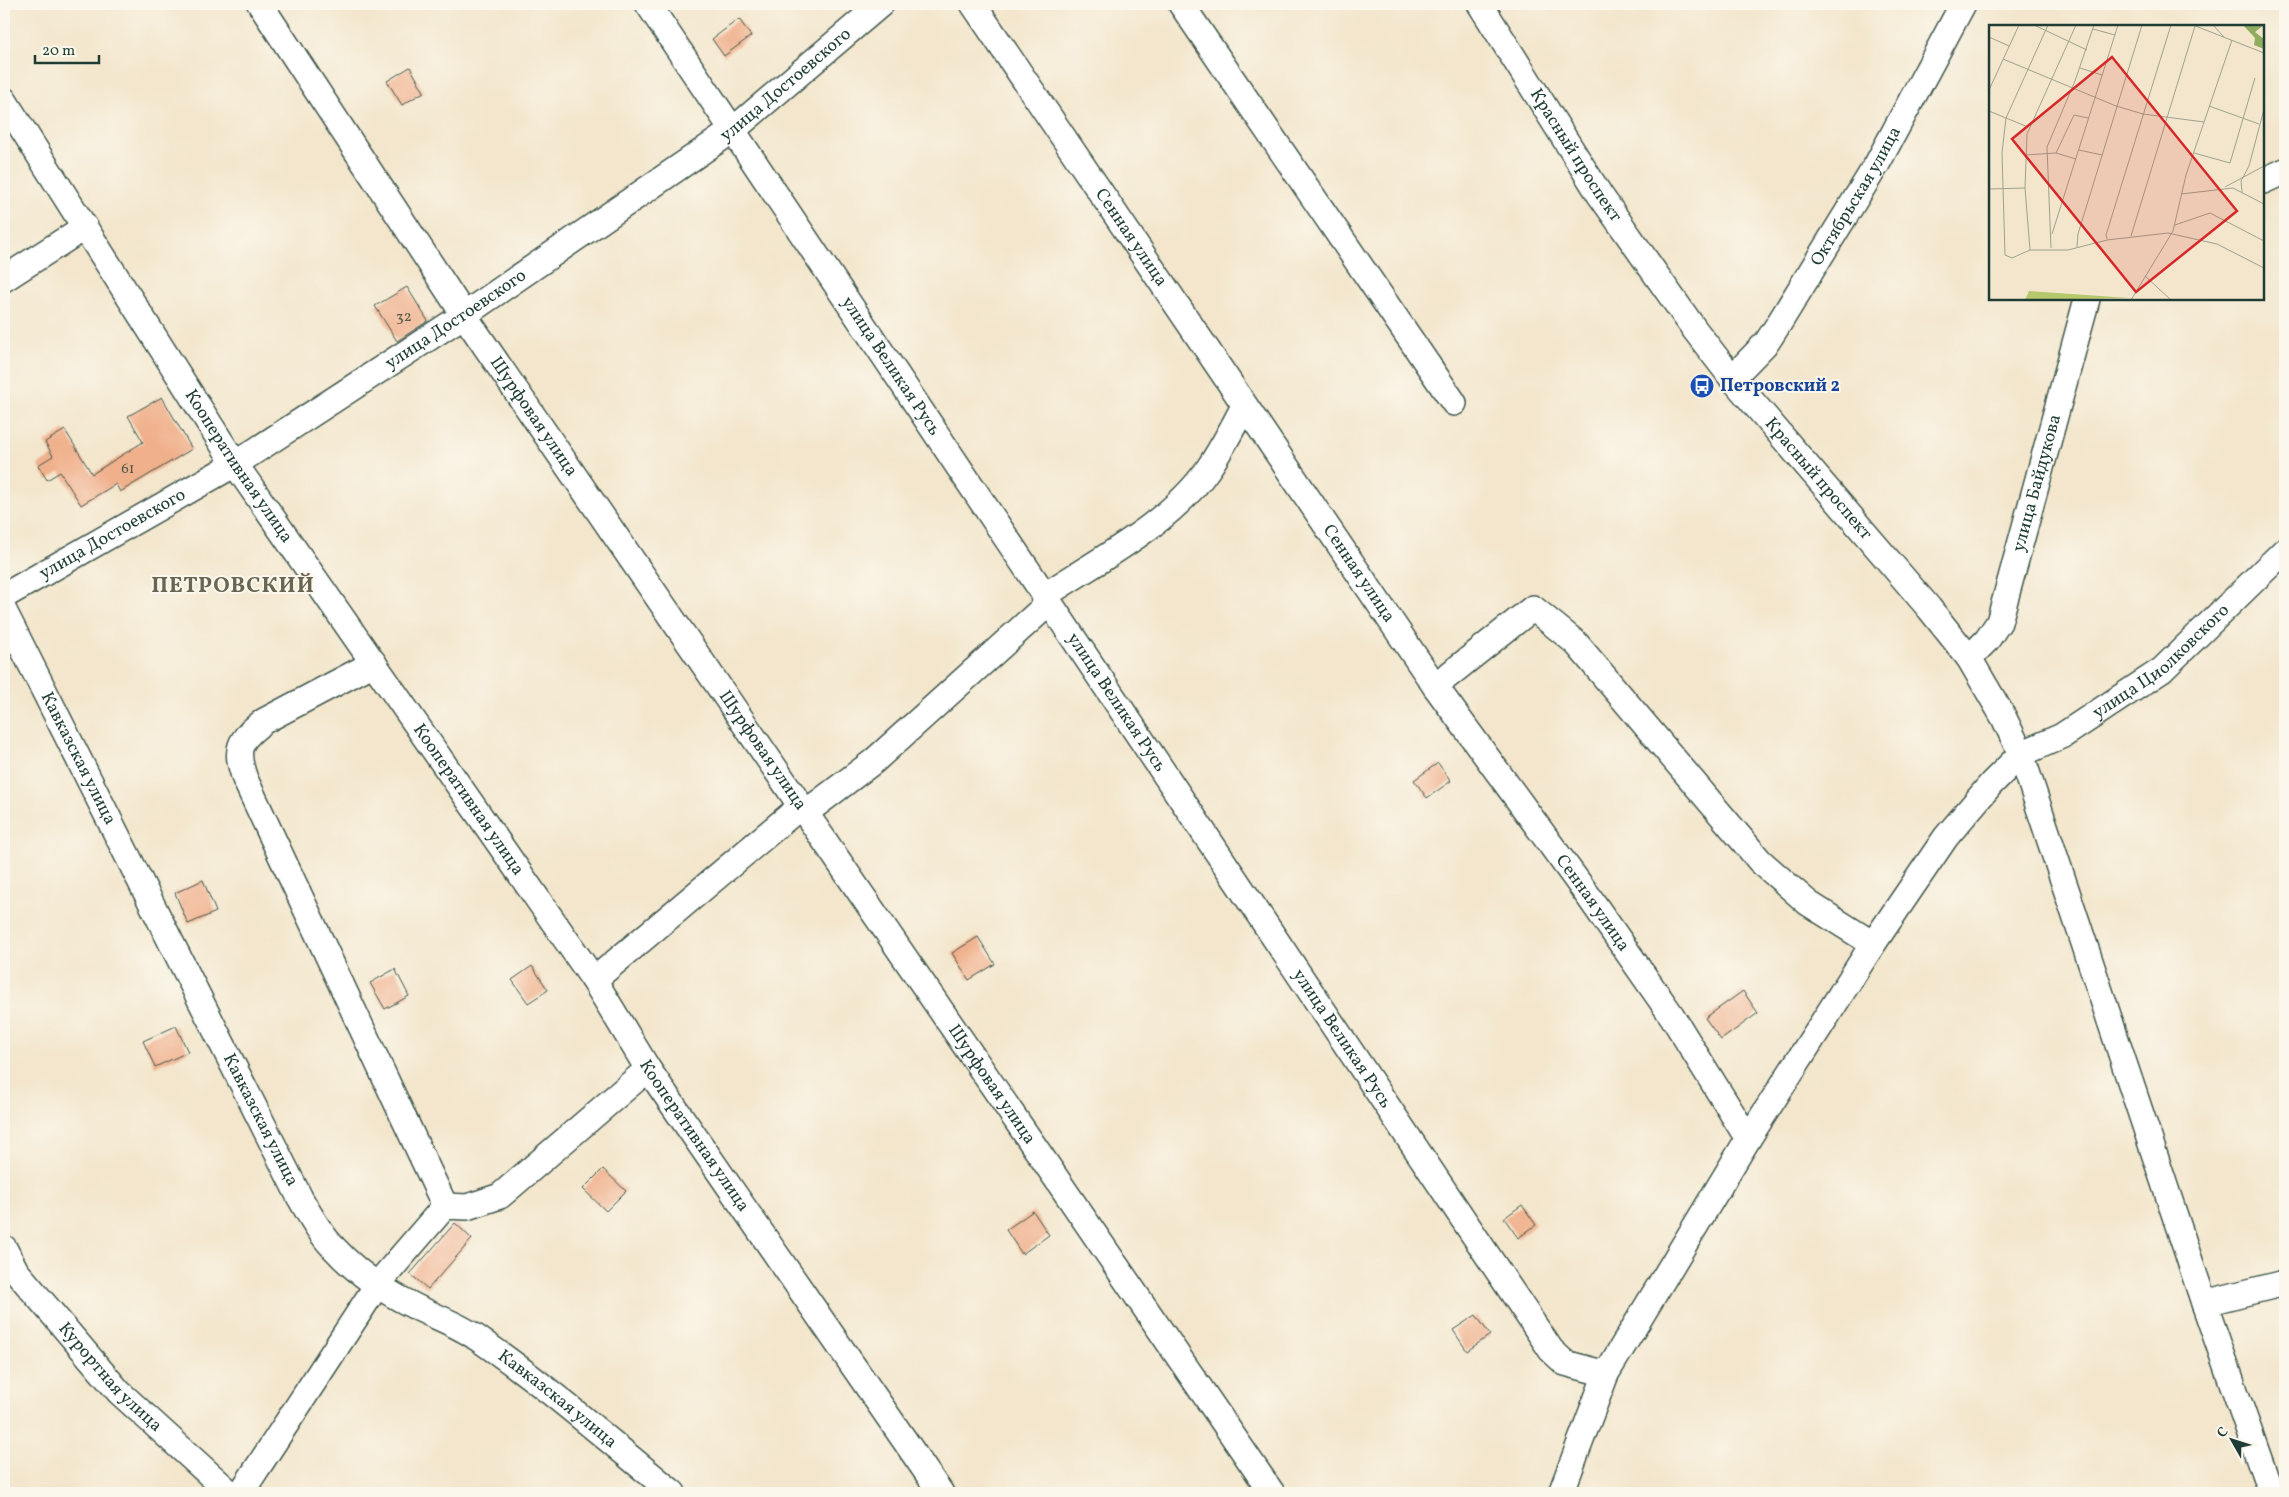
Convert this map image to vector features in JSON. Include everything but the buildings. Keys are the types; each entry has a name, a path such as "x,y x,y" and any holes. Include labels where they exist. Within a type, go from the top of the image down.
{"street":[{"name":"Шурфовая улица","path":"260,4 464,315 1272,1493"},
{"name":"улица Великая Русь","path":"648,4 1551,1350 1565,1363 1606,1374"},
{"name":"улица Достоевского","path":"4,596 236,464 464,315 733,130 881,4"},
{"name":"Сенная улица","path":"973,4 1435,686 1589,897 1672,1016 1748,1139"},
{"path":"1181,4 1454,403"},
{"name":"Красный проспект","path":"1480,4 1600,195 1732,378 1929,608 1969,658 2004,718 2021,754 2204,1303 2271,1493"},
{"name":"Октябрьская улица","path":"1732,378 1767,342 1778,325 1876,164 1963,4"},
{"name":"Кооперативная улица","path":"4,100 236,464 594,980 648,1069 941,1493"},
{"path":"2264,181 2285,171"},
{"path":"4,279 85,227"},
{"name":"улица Байдукова","path":"1969,658 1987,640 1999,622 2087,300"},
{"path":"594,980 803,810 874,761 1047,599 1176,505 1207,471 1244,406"},
{"name":"улица Циолковского","path":"2021,754 2062,736 2162,670 2285,550"},
{"path":"1435,686 1533,608 1576,643 1760,861 1808,903 1873,944"},
{"name":"Кавказская улица","path":"4,611 300,1198 333,1248 378,1285 410,1305 448,1321 476,1337 535,1380 673,1493"},
{"path":"374,663 264,721 248,733 240,746 238,760 244,778 446,1206"},
{"path":"1561,1493 1606,1374 1748,1139 1873,944 1946,837 1991,784 2021,754"},
{"path":"446,1206 467,1207 500,1196 648,1069"},
{"path":"241,1493 378,1285 446,1206"},
{"name":"Курортная улица","path":"4,1248 10,1274 119,1392 230,1493"},
{"path":"2204,1303 2285,1283"}],"place":[{"name":"Петровский 2","path":"1702,386"}],"district":[{"name":"ПЕТРОВСКИЙ","path":"233,586"}]}
